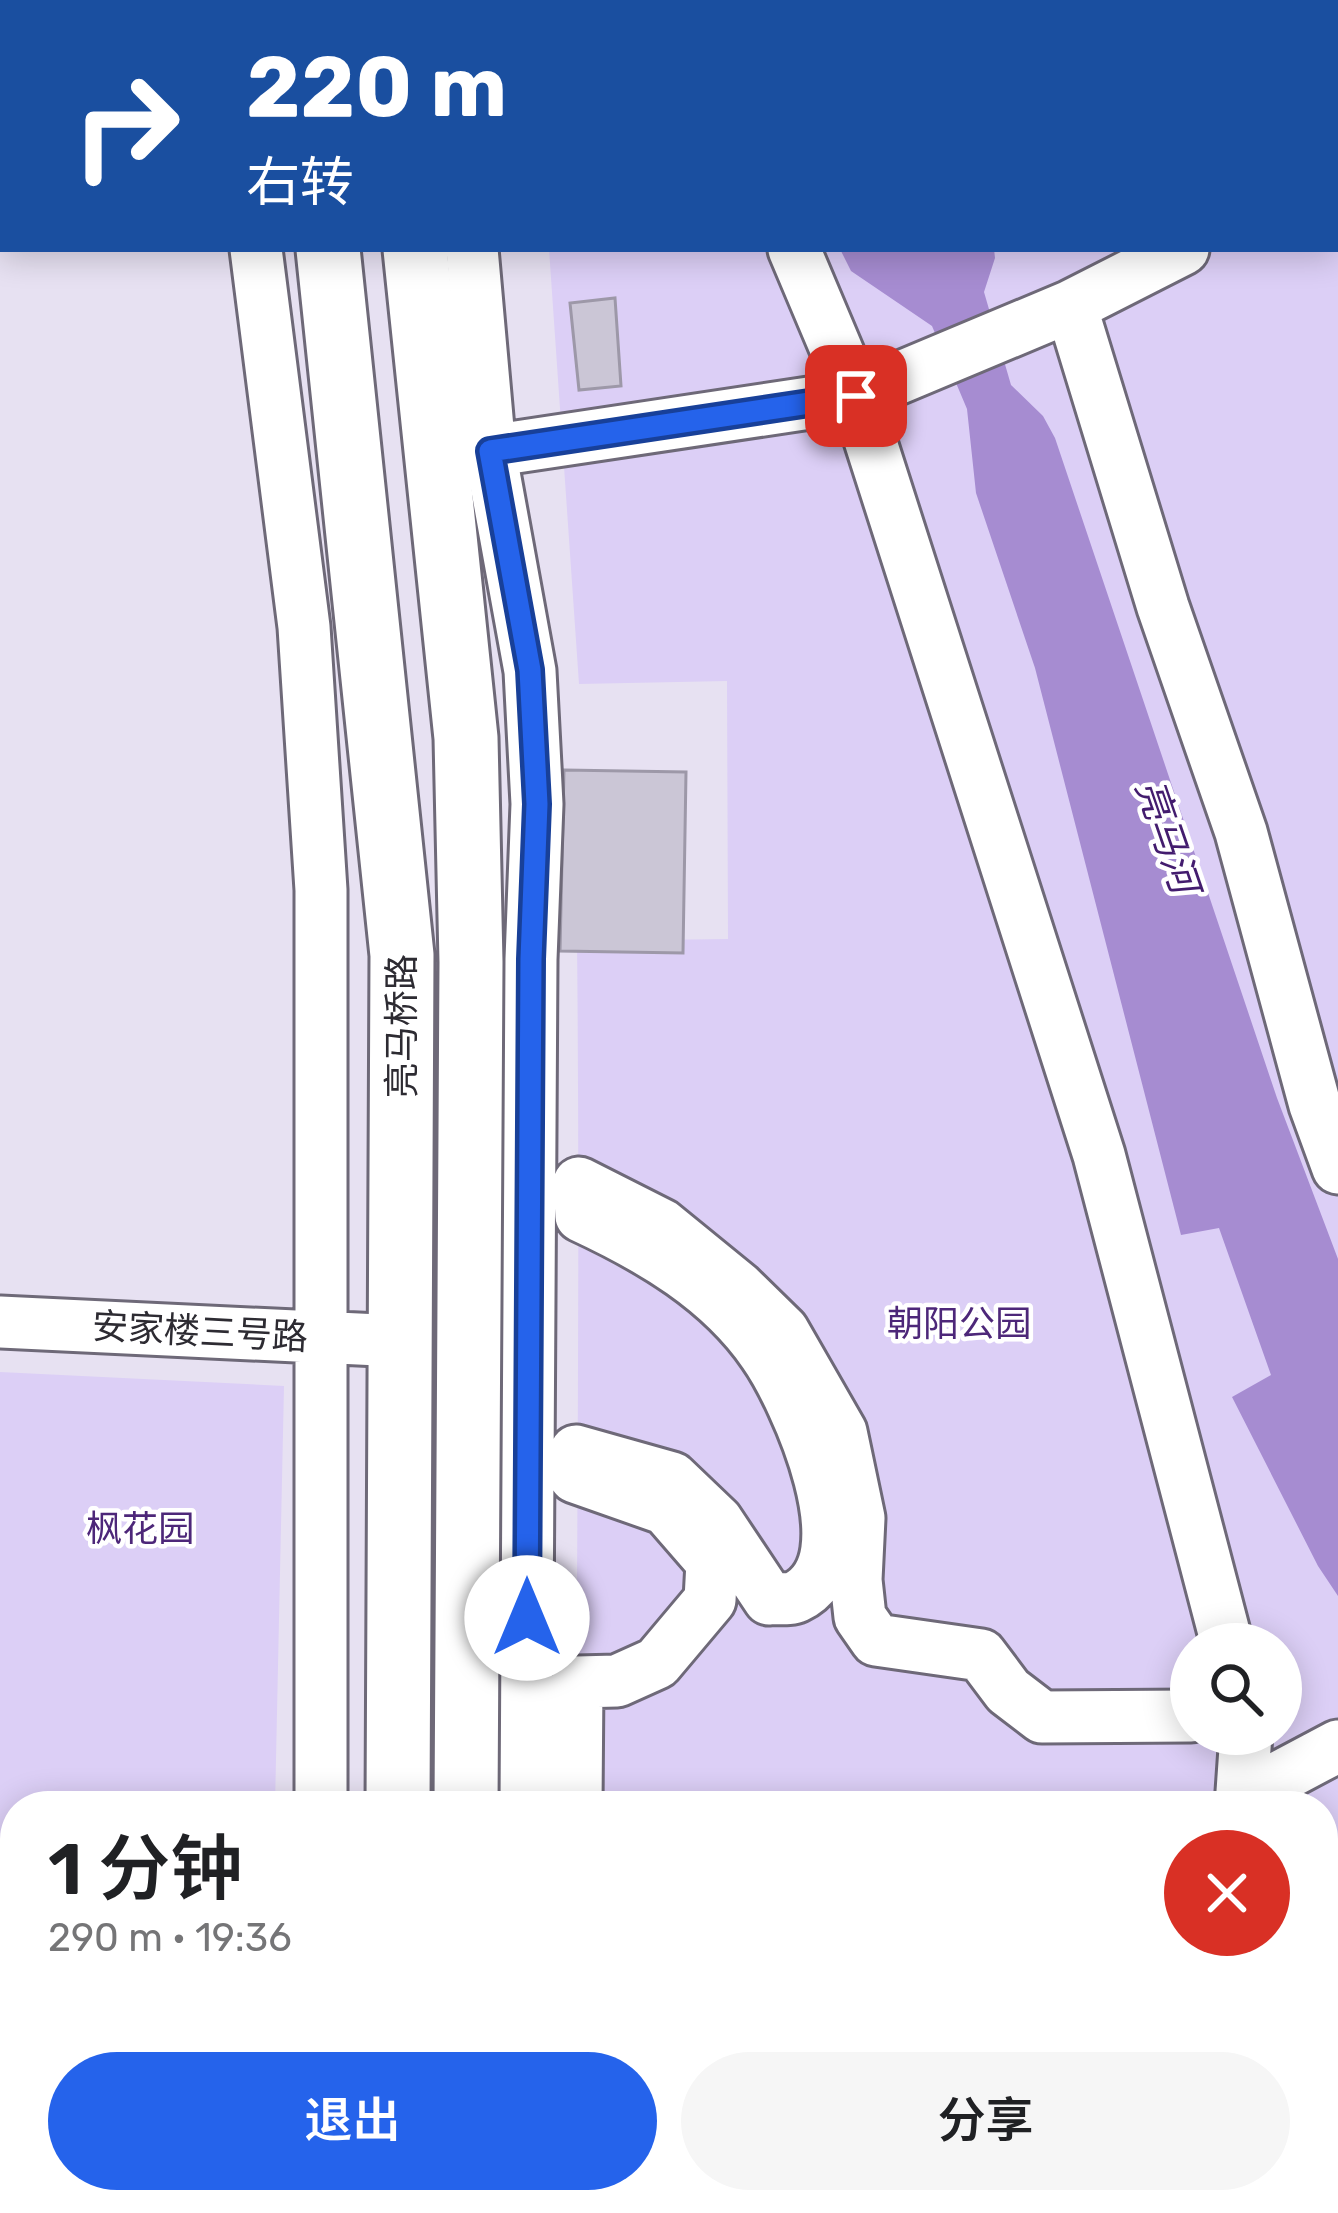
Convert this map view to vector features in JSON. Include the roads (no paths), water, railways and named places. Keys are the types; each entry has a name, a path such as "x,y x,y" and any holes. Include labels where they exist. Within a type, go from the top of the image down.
{"main road":[{"name":"亮马桥路","path":"328,252 402,955 398,1791"},
{"name":"亮马桥路","path":"415,252 466,738 471,962 466,1791"}],"street":[{"path":"256,252 304,627 321,890 321,1791"},
{"path":"472,252 490,451 530,670 537,804 531,983 526,1791"},
{"path":"795,252 856,396 1099,1155 1222,1623"},
{"path":"490,451 856,396 1071,306 1177,252"},
{"path":"1071,306 1163,607 1241,832 1315,1105 1338,1168"},
{"path":"576,1791 577,1682 617,1681 657,1663 710,1600 712,1562 666,1509 575,1477 576,1451 672,1478 717,1521 769,1599 796,1597 816,1579 830,1545 825,1494 801,1428 765,1353 720,1304 652,1250 581,1216 579,1183 662,1225 783,1331 841,1432 859,1518 856,1580 860,1617 876,1640 981,1655 1008,1690 1042,1718 1170,1716"},
{"name":"安家楼三号路","path":"0,1322 400,1340"},
{"path":"1261,1791 1338,1746"},
{"path":"1240,1791 1241,1755"}],"water":[{"name":"亮马河","path":"842,252 994,252 984,292 1011,385 1043,416 1055,438 1277,1098 1338,1259 1338,1596 1232,1397 1271,1375 1219,1228 1181,1235 1035,668 976,493 967,409 932,326 851,271"}],"park label":[{"name":"朝阳公园","path":"959,1323"},
{"name":"枫花园","path":"140,1528"}]}
